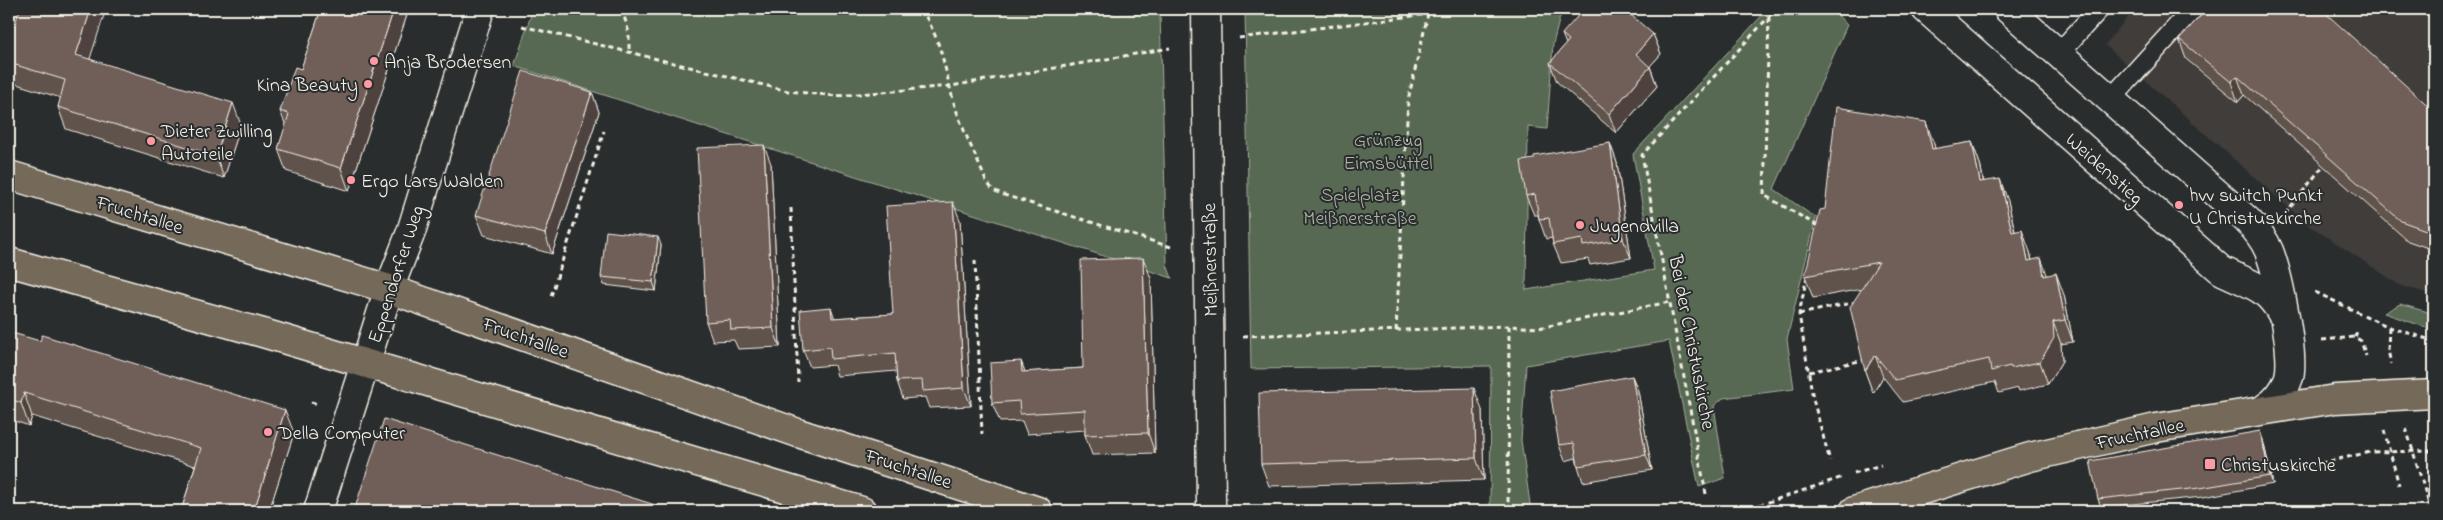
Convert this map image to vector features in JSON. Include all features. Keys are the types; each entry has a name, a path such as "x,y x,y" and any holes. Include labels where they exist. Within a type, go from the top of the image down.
{"main road":[{"name":"Fruchtallee","path":"9,175 389,289 798,433 1038,511"},
{"path":"9,262 263,333 862,511"},
{"name":"Fruchtallee","path":"1854,511 2030,457 2156,428 2335,399 2434,394"}],"street":[{"name":"Eppendorfer Weg","path":"318,511 389,289 411,232 480,9"},
{"name":"Meißnerstraße","path":"1206,9 1212,503 1210,511"},
{"name":"Weidenstieg","path":"1926,9 2221,270 2247,280 2262,289 2275,301 2285,320"},
{"name":"Weidenstieg","path":"2008,9 2256,230 2270,252 2289,344 2289,374 2283,391 2264,410"}],"lane":[{"path":"2058,54 2099,9"},
{"path":"2110,100 2192,9"}],"path":[{"path":"622,9 629,33 629,53"},
{"path":"921,9 931,23 943,52 954,103 986,182 993,190 1013,198 1171,247"},
{"path":"1239,38 1428,14 1435,9"},
{"name":"Bei der Christuskirche","path":"1706,494 1642,155 1776,9"},
{"path":"1396,331 1408,100 1428,14"},
{"path":"1769,17 1764,194 1818,226 1816,236"},
{"path":"522,26 798,92 836,96 951,86 1170,48"},
{"path":"551,296 604,130"},
{"path":"2284,214 2323,166"},
{"path":"791,208 798,382"},
{"path":"975,260 982,434"},
{"path":"1807,274 1799,314 1813,399 1830,461"},
{"path":"2307,288 2389,327 2434,341"},
{"path":"1799,314 1864,300"},
{"path":"1243,336 1509,326 1538,328 1670,302"},
{"path":"1508,511 1509,326"},
{"path":"2355,337 2358,329"},
{"path":"2319,340 2355,337 2361,341 2366,356"},
{"path":"1809,372 1865,360"},
{"path":"2405,424 2431,511"},
{"path":"2382,425 2399,485"},
{"path":"2264,476 2370,452 2434,451"},
{"path":"2267,467 2272,475"}],"shaded area":[{"path":"2134,9 2434,9 2434,295 2401,286 2306,223 2105,45"}],"green space":[{"path":"533,9 1096,9 1116,15 1160,13 1167,265 1172,278 514,66"},
{"name":"Grünzug Eimsbüttel","path":"1245,9 1562,9 1553,44 1547,129 1528,127 1526,290 1654,270 1633,154 1768,9 1832,9 1847,25 1774,189 1816,218 1787,339 1794,389 1723,398 1714,406 1725,478 1699,487 1669,341 1526,365 1521,440 1531,511 1490,511 1491,366 1251,369"},
{"path":"2400,304 2434,314 2434,330 2384,313"}],"building":[{"path":"20,9 91,9 76,55 233,103 216,156 58,107 65,80 9,63 9,41"},
{"path":"321,9 394,9 341,168 278,149 289,114 280,111 295,67 301,69"},
{"path":"1584,9 1624,9 1653,34 1636,54 1650,67 1609,114 1550,63 1569,40 1562,34"},
{"path":"2207,9 2321,9 2434,111 2434,233 2401,221 2237,76 2231,82 2179,39"},
{"path":"523,71 592,92 545,234 476,215"},
{"path":"1836,107 1926,122 1932,149 1972,142 1980,182 2000,179 2012,232 2022,230 2028,261 2041,258 2044,276 2056,273 2065,320 2053,322 2054,338 2040,362 1991,371 1989,359 1895,380 1875,355 1865,371 1850,307 1879,262 1805,276 1820,210 1825,209"},
{"name":"Jugendvilla","path":"1610,143 1623,239 1583,246 1582,239 1553,244 1549,218 1539,219 1535,194 1526,196 1521,161 1534,159 1534,156"},
{"path":"764,145 773,328 731,330 730,320 706,322 697,148"},
{"path":"953,202 964,388 923,391 922,380 897,381 895,353 831,359 830,347 803,350 800,310 831,307 832,318 893,314 886,206"},
{"path":"606,231 658,237 653,282 601,277"},
{"path":"1143,258 1148,433 1085,435 1085,410 1020,414 1019,401 992,403 990,363 1021,361 1022,372 1083,368 1081,260"},
{"path":"9,332 40,341 42,335 285,410 254,511 181,511 201,448 24,393 21,403 9,399"},
{"path":"1632,376 1646,455 1578,466 1574,443 1559,445 1550,391"},
{"path":"1474,388 1476,458 1261,464 1259,393"},
{"path":"384,419 674,511 354,511"},
{"path":"2260,431 2270,476 2200,488 2098,499 2090,461"}],"place":[{"name":"Anja Brodersen","path":"374,61"},
{"name":"Kina Beauty","path":"368,84"},
{"name":"Dieter Zwilling Autoteile","path":"151,141"},
{"name":"Ergo Lars Walden","path":"351,180"},
{"name":"hvv switch Punkt U Christuskirche","path":"2179,205"},
{"name":"Jugendvilla","path":"1580,225"},
{"name":"Della Computer","path":"268,432"},
{"name":"Christuskirche","path":"2210,464"}],"park label":[{"name":"Spielplatz Meißnerstraße","path":"1360,206"}]}
